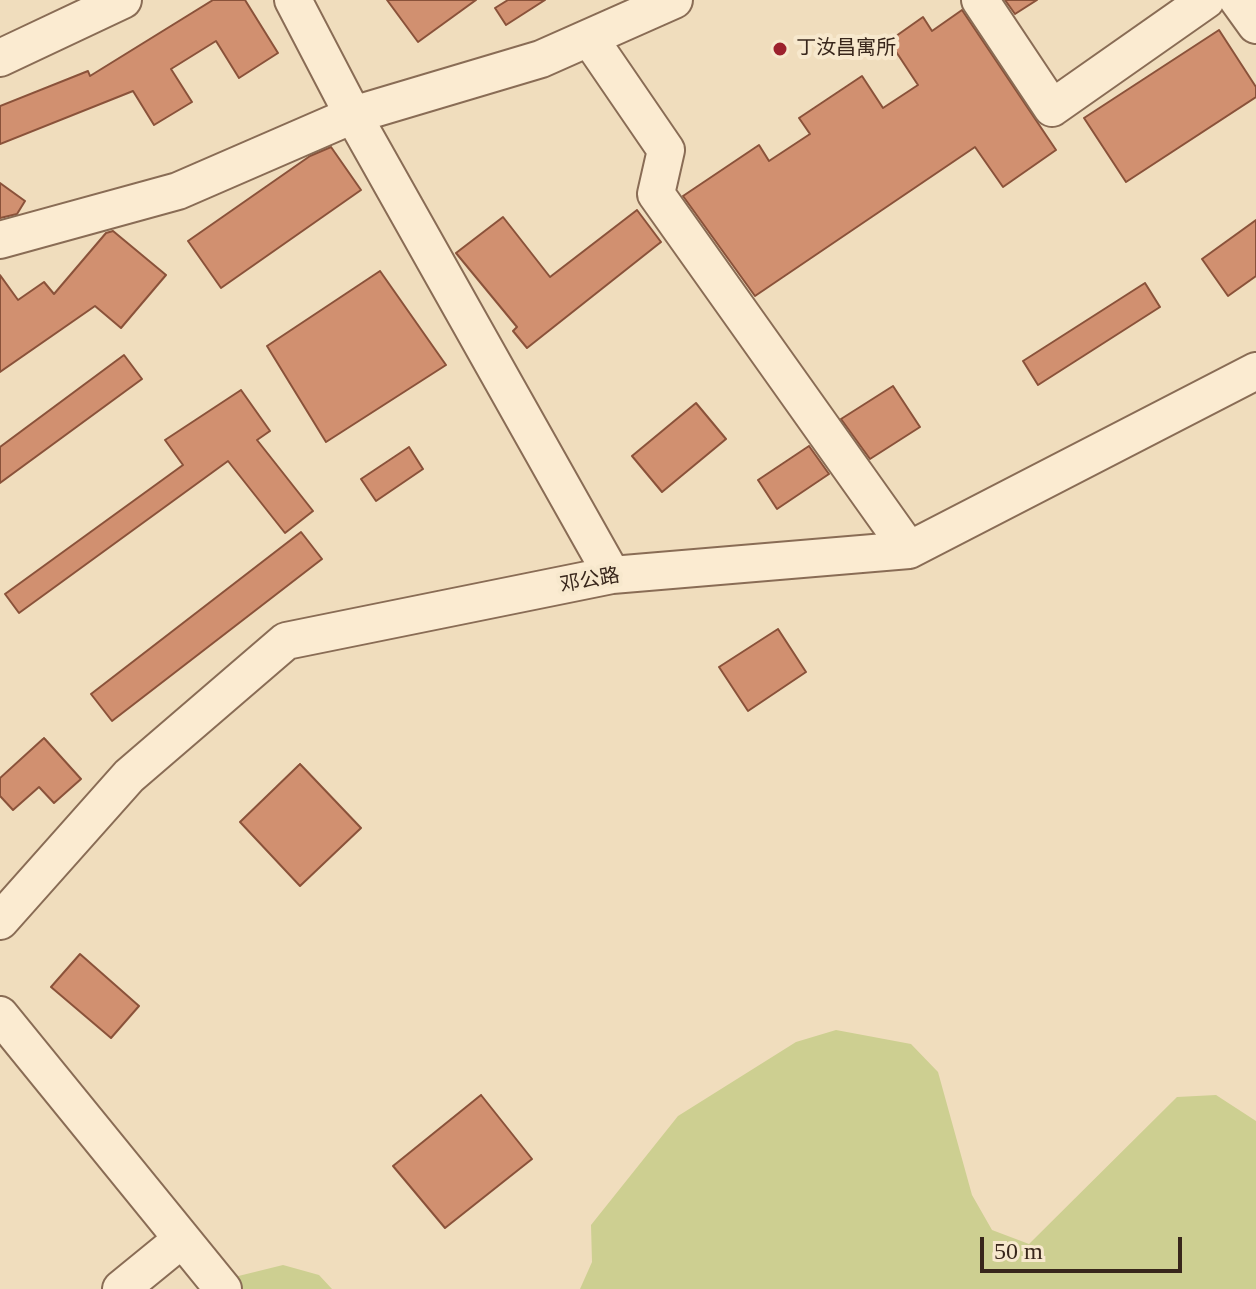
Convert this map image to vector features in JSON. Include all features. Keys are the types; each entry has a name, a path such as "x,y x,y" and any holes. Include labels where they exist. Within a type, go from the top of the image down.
{"street":[{"path":"0,58 123,0"},
{"path":"293,0 353,115 612,575"},
{"path":"0,240 178,191 353,115 541,59 674,0"},
{"path":"980,0 1052,108 1206,0"},
{"path":"1238,0 1256,25"},
{"path":"590,39 666,150 656,194 909,550"},
{"name":"邓公路","path":"0,921 129,776 286,641 612,575 909,550 1256,371"},
{"path":"0,1015 223,1289"},
{"path":"121,1289 181,1240"}],"green space":[{"path":"836,1030 911,1044 938,1072 972,1195 992,1230 1029,1244 1177,1097 1216,1095 1256,1121 1256,1289 580,1289 592,1262 591,1225 678,1116 796,1042"},
{"path":"283,1265 319,1275 332,1289 201,1289 206,1284"}],"building":[{"path":"213,0 245,0 278,53 239,78 216,41 171,69 192,102 154,125 133,91 0,144 0,106 88,71 90,76"},
{"path":"387,0 476,0 418,42"},
{"path":"508,0 545,0 506,25 495,8"},
{"path":"1005,0 1037,0 1015,14"},
{"path":"962,10 1056,150 1003,187 975,147 755,296 683,196 759,145 769,161 810,134 799,118 862,76 883,108 918,85 889,41 923,17 932,31"},
{"path":"1219,30 1256,87 1256,97 1126,182 1084,118"},
{"path":"331,147 361,190 221,288 188,241 310,156"},
{"path":"0,183 25,201 17,214 0,218"},
{"path":"637,210 661,242 527,348 513,331 517,327 456,253 503,217 550,277"},
{"path":"1256,220 1256,276 1228,296 1202,259"},
{"path":"113,231 166,275 121,328 95,306 0,372 0,275 18,300 44,282 54,294 106,233"},
{"path":"380,271 446,365 326,442 267,346"},
{"path":"1145,283 1160,307 1038,385 1023,361"},
{"path":"124,355 142,379 0,483 0,447"},
{"path":"893,386 920,427 870,459 841,419"},
{"path":"241,390 270,431 257,440 313,511 285,533 228,461 19,613 5,594 183,465 165,440"},
{"path":"696,403 726,439 662,492 632,456"},
{"path":"809,446 829,474 777,509 758,480"},
{"path":"409,447 423,469 376,501 361,479"},
{"path":"301,532 322,559 112,721 91,694"},
{"path":"778,629 806,672 748,711 719,667"},
{"path":"44,738 81,779 54,803 39,787 13,810 0,796 0,778"},
{"path":"300,764 361,828 300,886 240,822"},
{"path":"80,954 139,1006 111,1038 51,987"},
{"path":"481,1095 532,1159 445,1228 393,1166"}],"place":[{"name":"丁汝昌寓所","path":"780,49"}]}
